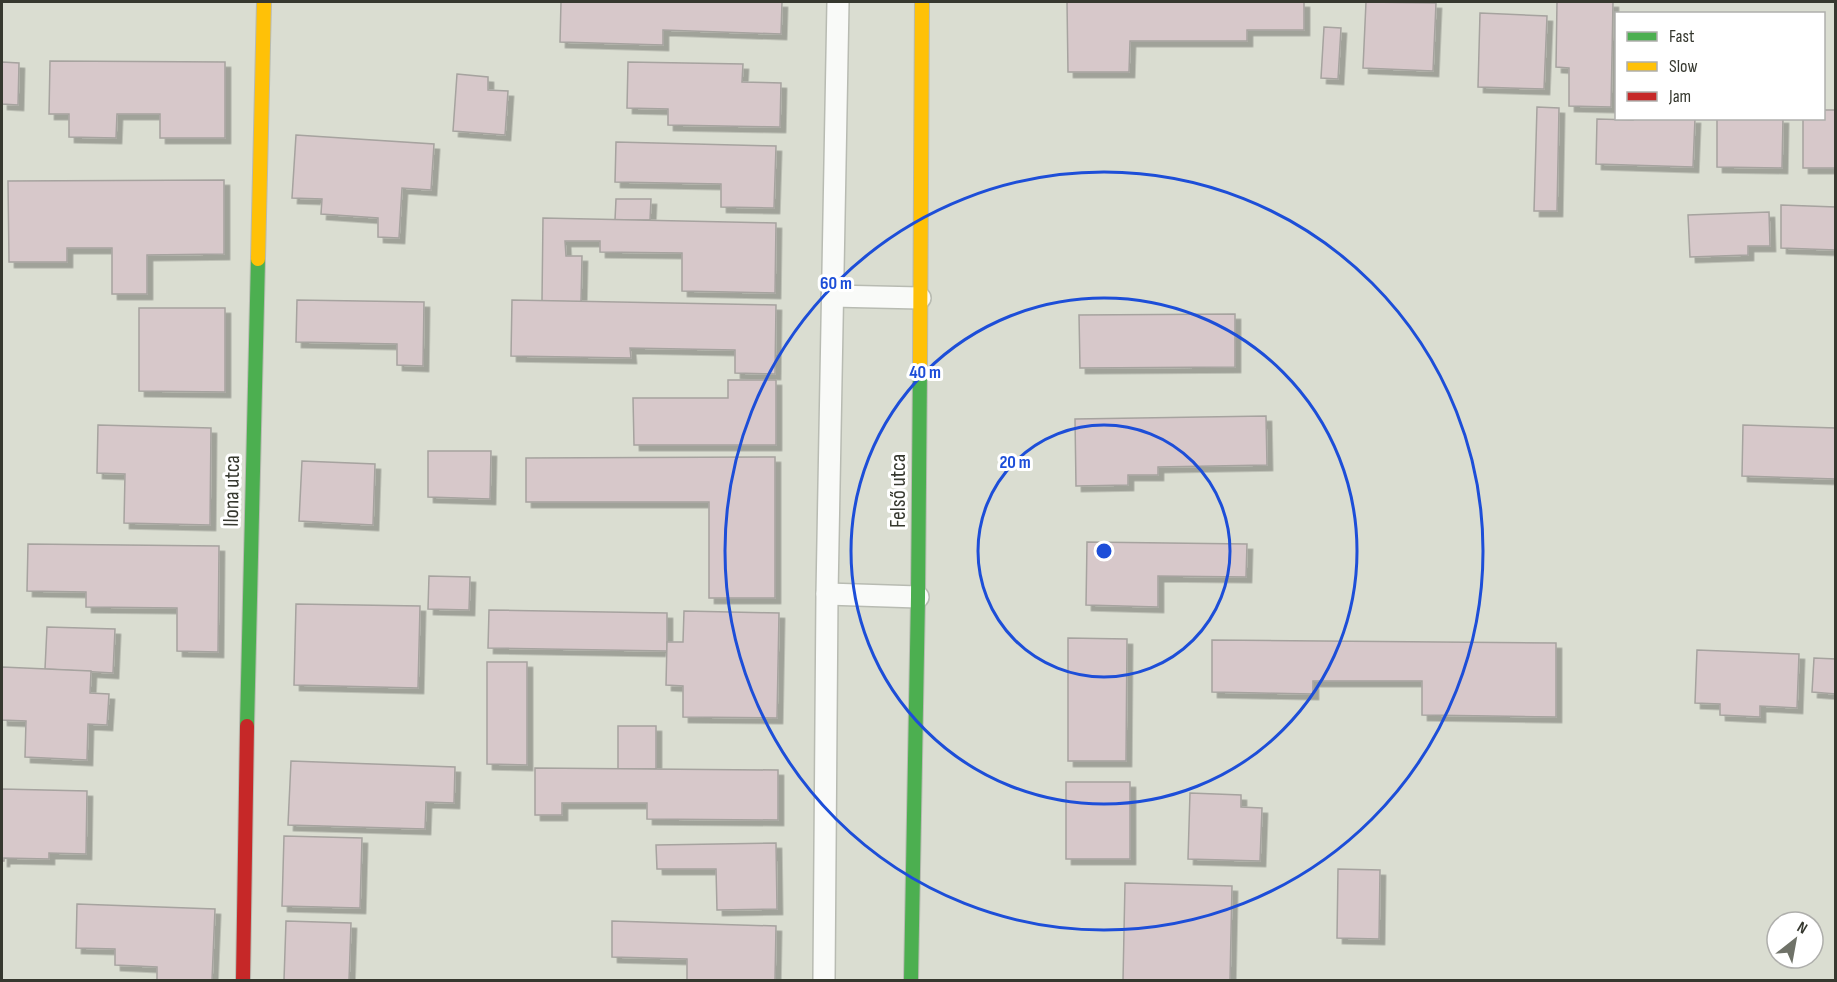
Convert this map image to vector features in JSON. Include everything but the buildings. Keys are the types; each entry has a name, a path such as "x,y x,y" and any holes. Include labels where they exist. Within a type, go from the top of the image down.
{"street":[{"name":"Ilona utca","path":"243,981 264,2"},
{"name":"Felső utca","path":"911,981 918,597 922,2"}],"lane":[{"path":"824,981 827,594 838,2"},
{"path":"832,296 920,298"},
{"path":"827,594 918,597"}],"traffic: fast":[{"path":"247,726 258,259"},
{"path":"911,980 920,366"}],"traffic: slow":[{"path":"258,259 264,2"},
{"path":"920,366 922,2"}],"traffic: jam":[{"path":"243,980 247,726"}]}
